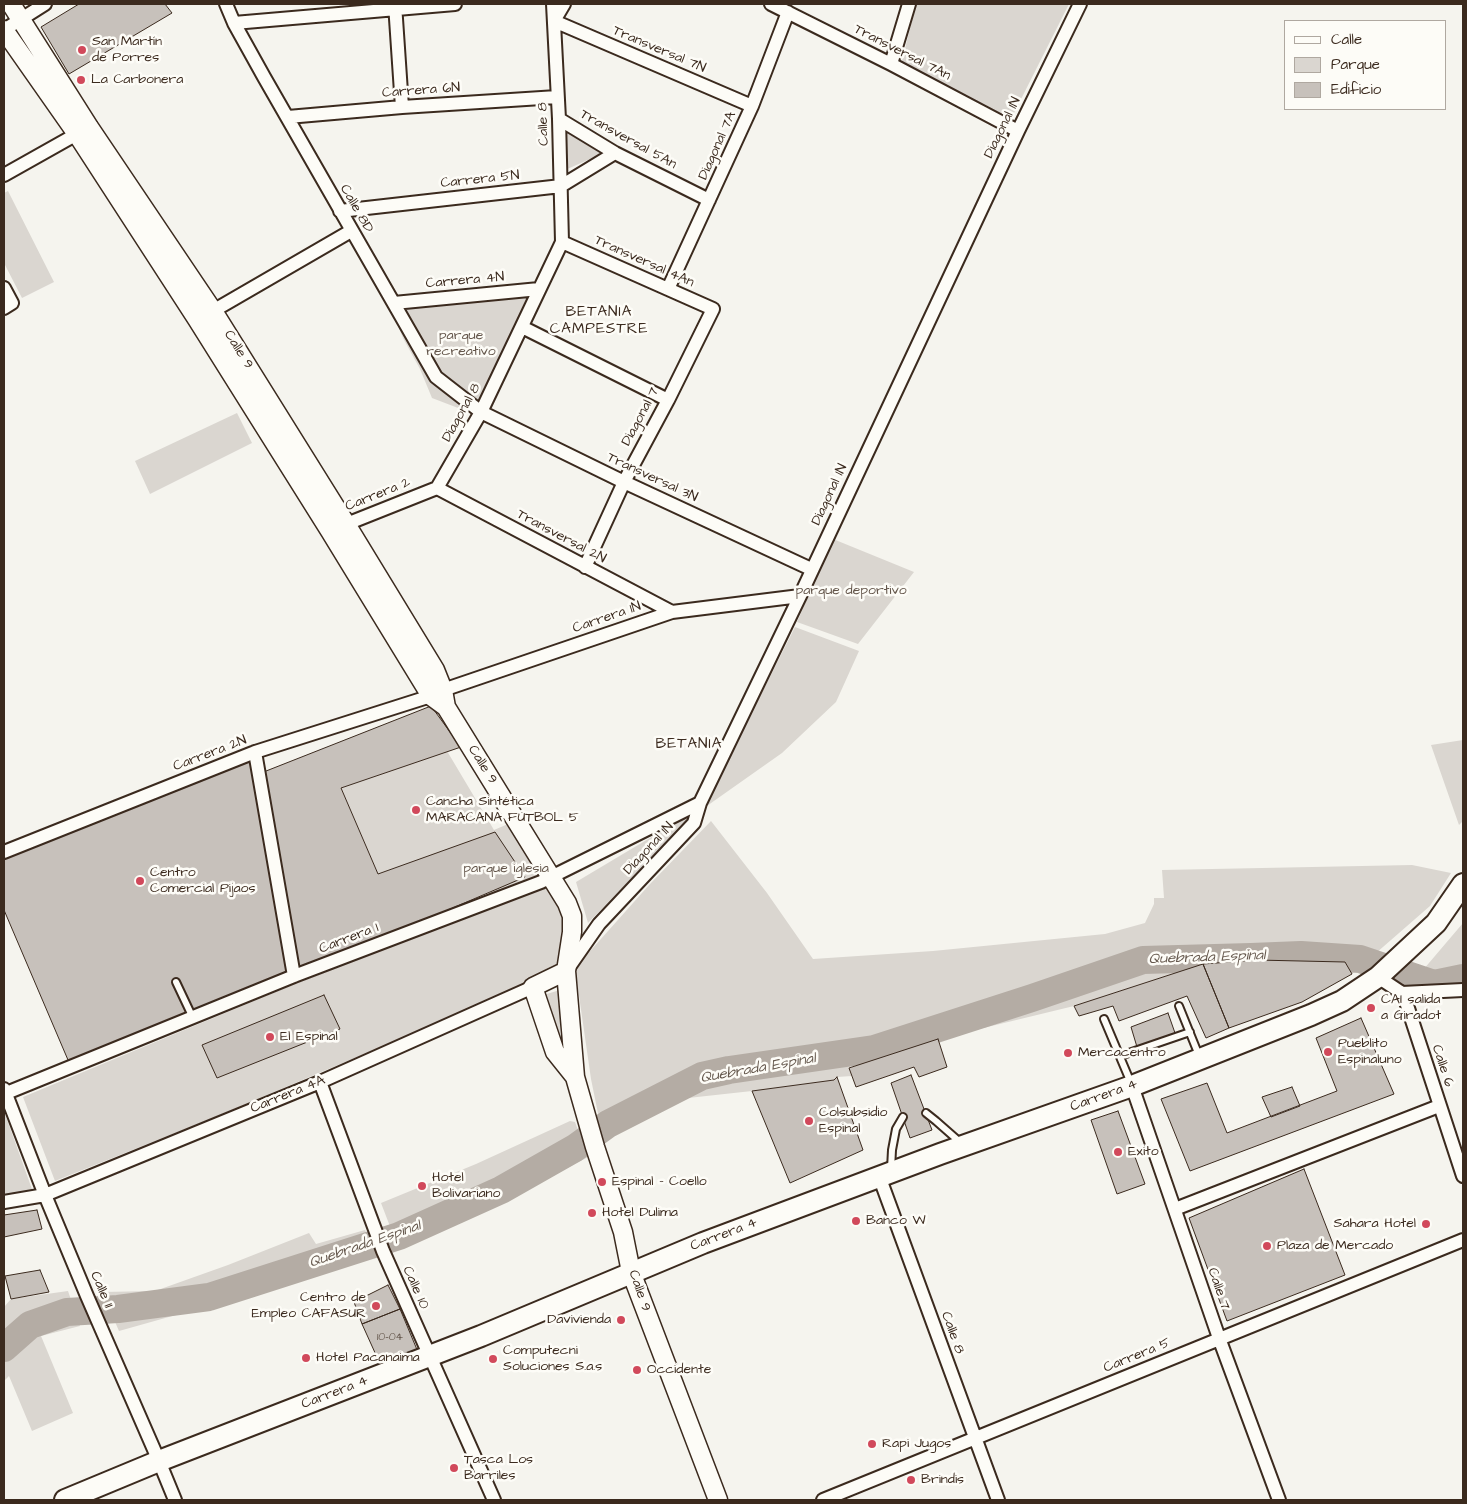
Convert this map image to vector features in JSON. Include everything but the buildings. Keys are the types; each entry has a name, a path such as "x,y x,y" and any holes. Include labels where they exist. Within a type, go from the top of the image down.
{"main road":[{"path":"1435,924 1463,884"},
{"path":"1435,924 1463,907"},
{"name":"Carrera 4","path":"65,1500 159,1461 481,1336 703,1243 885,1174 1132,1086 1334,1004 1381,975 1435,924"}],"street":[{"name":"Calle 9","path":"11,4 22,20 83,130 197,319 435,670 440,697 567,903 572,916 572,932 566,971 574,1077 623,1232 631,1272 718,1500"},
{"path":"4,30 45,4"},
{"name":"Calle 8D","path":"226,4 234,23 351,231 436,376 481,412"},
{"path":"234,23 395,6 455,4"},
{"name":"Calle 8","path":"552,4 559,119 562,242"},
{"path":"554,21 564,4"},
{"name":"Transversal 7An","path":"771,4 891,64 1018,131"},
{"path":"891,64 909,4"},
{"name":"Diagonal 1N","path":"566,971 599,924 694,823 700,803 1080,4"},
{"path":"395,6 402,107"},
{"name":"Diagonal 7A","path":"668,289 752,106 788,12"},
{"name":"Transversal 7N","path":"554,21 752,106"},
{"name":"Calle 9","path":"4,30 83,130 213,311 338,527"},
{"name":"Carrera 6N","path":"288,117 402,107 558,97"},
{"name":"Transversal 5An","path":"559,119 615,152 710,200"},
{"path":"4,175 83,130"},
{"name":"Carrera 5N","path":"340,211 561,186 615,152"},
{"path":"197,319 351,231"},
{"name":"Transversal 4An","path":"562,242 713,309"},
{"name":"Diagonal 8","path":"437,488 481,412 562,242"},
{"path":"4,288 8,306"},
{"name":"Carrera 4N","path":"394,303 539,289"},
{"name":"Diagonal 7","path":"585,566 624,482 668,400 713,309"},
{"path":"522,327 668,400"},
{"name":"Transversal 3N","path":"481,412 624,482 811,569"},
{"name":"Carrera 2","path":"338,527 437,488"},
{"name":"Transversal 2N","path":"437,488 672,612"},
{"name":"Carrera 1N","path":"440,697 672,612 800,596"},
{"name":"Carrera 2N","path":"4,852 255,752 440,697"},
{"path":"255,752 294,976"},
{"name":"Carrera 1","path":"4,1092 194,1018 294,976 541,882 700,803"},
{"name":"Carrera 4A","path":"4,1202 45,1195 320,1082 566,971"},
{"path":"1381,975 1402,993 1463,990"},
{"name":"Calle 9","path":"533,987 555,1052 574,1077"},
{"name":"Calle 6","path":"1402,993 1463,1176"},
{"name":"Calle 10","path":"320,1082 373,1227 494,1500"},
{"name":"Calle 7","path":"1132,1086 1219,1338 1279,1500"},
{"name":"Calle 11","path":"4,1092 87,1296 175,1500"},
{"path":"1174,1209 1440,1106"},
{"name":"Calle 8","path":"885,1174 998,1500"},
{"name":"Carrera 5","path":"823,1500 1463,1240"}],"lane":[{"path":"176,982 194,1018"},
{"path":"1179,1006 1200,1059"},
{"path":"1104,1019 1132,1086"},
{"path":"1120,1056 1190,1032"},
{"path":"926,1113 963,1146"},
{"path":"885,1174 896,1128 903,1118"}],"green space":[{"path":"916,4 1069,4 1011,119 902,61"},
{"path":"565,129 606,152 565,170"},
{"path":"8,191 54,282 22,298 4,263 4,193"},
{"name":"parque recreativo","path":"539,289 479,416 432,398 392,311"},
{"path":"237,413 252,443 150,494 135,461"},
{"name":"parque deportivo","path":"833,539 914,572 858,644 797,622"},
{"path":"795,627 859,651 836,702 782,753 704,808"},
{"path":"1463,740 1463,821 1459,825 1431,745"},
{"name":"Cancha Sintética MARACANA FÚTBOL 5","path":"447,751 494,830 508,824 541,882 494,901 467,843 378,874 341,788"},
{"path":"685,817 687,821 588,923 576,882"},
{"path":"711,821 767,893 813,959 933,951 1105,934 1145,923 1154,904 1154,898 1164,898 1162,870 1412,865 1451,873 1430,906 1352,974 1345,962 1256,960 1203,964 1074,1006 938,1039 849,1067 852,1076 752,1091 688,1098 603,1138 591,1079 575,968 650,884"},
{"path":"550,883 566,919 562,966 447,1019 210,1119 55,1181 23,1097 290,986"},
{"path":"1463,923 1463,971 1443,975 1423,970"},
{"path":"560,990 560,1042 540,996"},
{"path":"4,1111 33,1192 4,1195"},
{"path":"570,1121 575,1122 588,1157 513,1197 476,1208 396,1242 381,1203 476,1164"},
{"path":"365,1230 374,1251 265,1285 215,1304 119,1331 102,1292 155,1291 309,1233 316,1244"},
{"path":"68,1291 80,1326 41,1336 73,1413 32,1431 9,1376 4,1381 4,1307 11,1299"}],"waterway":[{"name":"Quebrada Espinal","path":"4,1348 30,1325 67,1312 118,1309 209,1297 399,1236 501,1190 575,1148 608,1124 702,1076 729,1070 874,1049 1143,960 1301,955 1360,959 1434,984 1463,978"}],"place":[{"name":"San Martín de Porres","path":"82,50"},
{"name":"La Carbonera","path":"81,80"},
{"name":"Cancha Sintética MARACANA FÚTBOL 5","path":"416,810"},
{"name":"Centro Comercial Pijaos","path":"140,881"},
{"name":"CAI salida a Giradot","path":"1371,1008"},
{"name":"El Espinal","path":"270,1037"},
{"name":"Pueblito Espinaluno","path":"1328,1052"},
{"name":"Mercacentro","path":"1068,1053"},
{"name":"Colsubsidio Espinal","path":"809,1121"},
{"name":"Exito","path":"1118,1152"},
{"name":"Espinal - Coello","path":"602,1182"},
{"name":"Hotel Bolivariano","path":"422,1186"},
{"name":"Hotel Dulima","path":"592,1213"},
{"name":"Banco W","path":"856,1221"},
{"name":"Sahara Hotel","path":"1426,1224"},
{"name":"Plaza de Mercado","path":"1267,1246"},
{"name":"Centro de Empleo CAFASUR","path":"376,1306"},
{"name":"Davivienda","path":"621,1320"},
{"name":"Hotel Pacanaima","path":"306,1358"},
{"name":"Computecni Soluciones S.a.s","path":"493,1359"},
{"name":"Occidente","path":"637,1370"},
{"name":"Rapi Jugos","path":"872,1444"},
{"name":"Tasca Los Barriles","path":"454,1468"},
{"name":"Brindis","path":"911,1480"}],"district":[{"name":"BETANIA CAMPESTRE","path":"599,322"},
{"name":"BETANIA","path":"689,745"}],"park label":[{"name":"parque iglesia","path":"506,869"}]}
